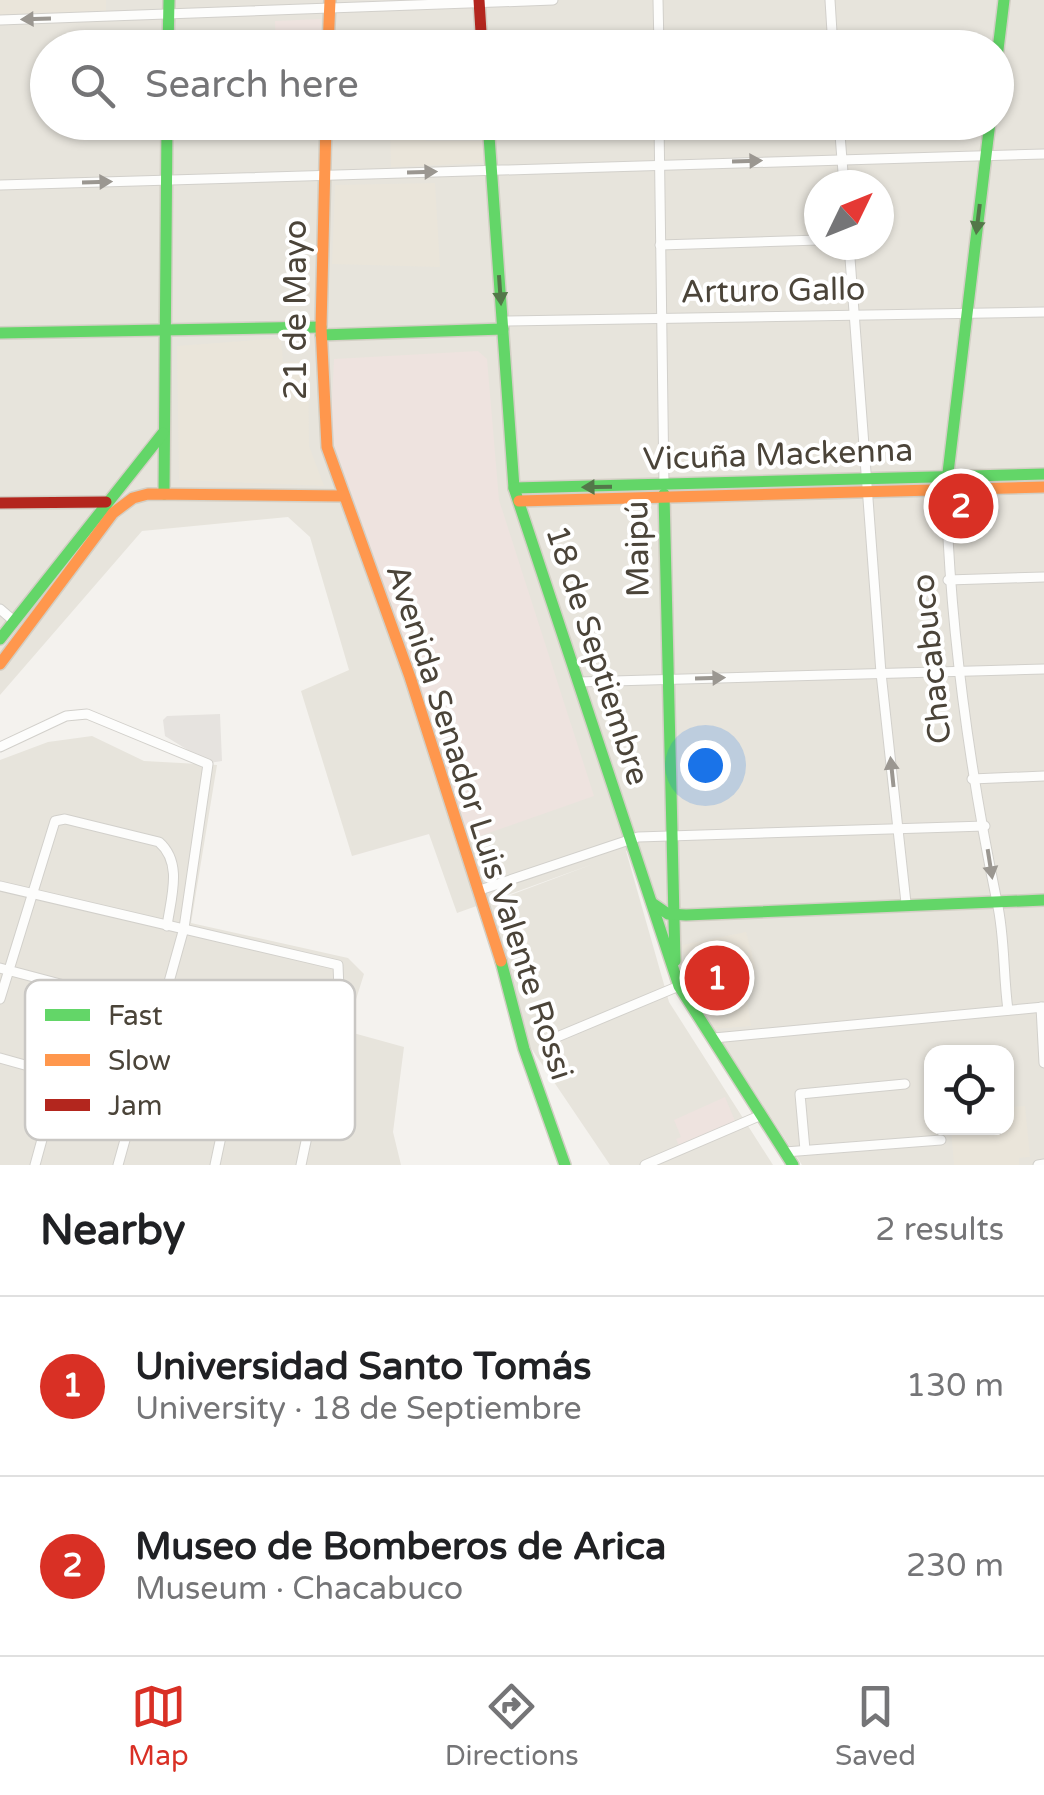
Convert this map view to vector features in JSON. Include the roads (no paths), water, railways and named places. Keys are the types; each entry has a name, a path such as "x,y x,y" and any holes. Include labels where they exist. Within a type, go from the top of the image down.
{"main road":[{"path":"168,0 168,30"},
{"path":"1000,30 1004,0"},
{"path":"479,1 481,30"},
{"path":"328,30 329,4"},
{"path":"164,494 167,140"},
{"name":"21 de Mayo","path":"325,140 323,424 344,496"},
{"name":"18 de Septiembre","path":"489,140 517,494 677,980 793,1165"},
{"name":"Chacabuco","path":"947,483 988,140"},
{"name":"Arturo Gallo","path":"0,333 321,331 503,325"},
{"path":"0,640 163,432"},
{"name":"Vicuña Mackenna","path":"947,483 1044,474"},
{"name":"Vicuña Mackenna","path":"517,494 947,483 1044,487"},
{"name":"Maipú","path":"664,492 677,980"},
{"path":"0,664 108,520 133,498 164,494 331,499 344,496"},
{"name":"Avenida Senador Luis Valente Rossi","path":"344,496 410,677 480,890 524,1049 564,1165"},
{"path":"0,502 106,502"},
{"path":"106,502 112,510 108,520"},
{"path":"648,897 658,908 674,915 1044,900"}],"street":[{"path":"0,20 329,4 553,0"},
{"path":"658,0 658,30"},
{"path":"830,0 832,30"},
{"name":"Maipú","path":"660,140 664,492"},
{"path":"840,140 843,170"},
{"path":"0,185 1044,154"},
{"path":"660,245 804,240"},
{"path":"850,260 882,674 906,903"},
{"name":"Arturo Gallo","path":"503,325 1044,312"},
{"name":"Chacabuco","path":"947,483 948,580 972,780 998,904 1008,1010"},
{"path":"948,580 1044,577"},
{"path":"0,610 14,621"},
{"path":"578,682 1044,669"},
{"path":"0,747 66,716 87,714 208,764 184,928 171,980"},
{"path":"972,780 1044,776"},
{"path":"0,999 4,969 56,820 64,818 159,842 167,849 174,867 166,926"},
{"path":"480,890 629,839 984,826"},
{"path":"0,886 338,965 339,980"},
{"path":"4,969 45,980"},
{"path":"557,1037 677,980"},
{"path":"714,1038 1042,1007 1044,1063"},
{"path":"0,1058 25,1065"},
{"path":"805,1150 800,1094 905,1084"},
{"path":"645,1165 759,1116"},
{"path":"35,1165 41,1140"},
{"path":"118,1165 125,1140"},
{"path":"215,1165 220,1140"},
{"path":"301,1165 307,1140"},
{"path":"785,1152 941,1140"}],"place":[{"name":"Museo de Bomberos de Arica","path":"961,506"},
{"name":"Universidad Santo Tomás","path":"717,978"}]}
